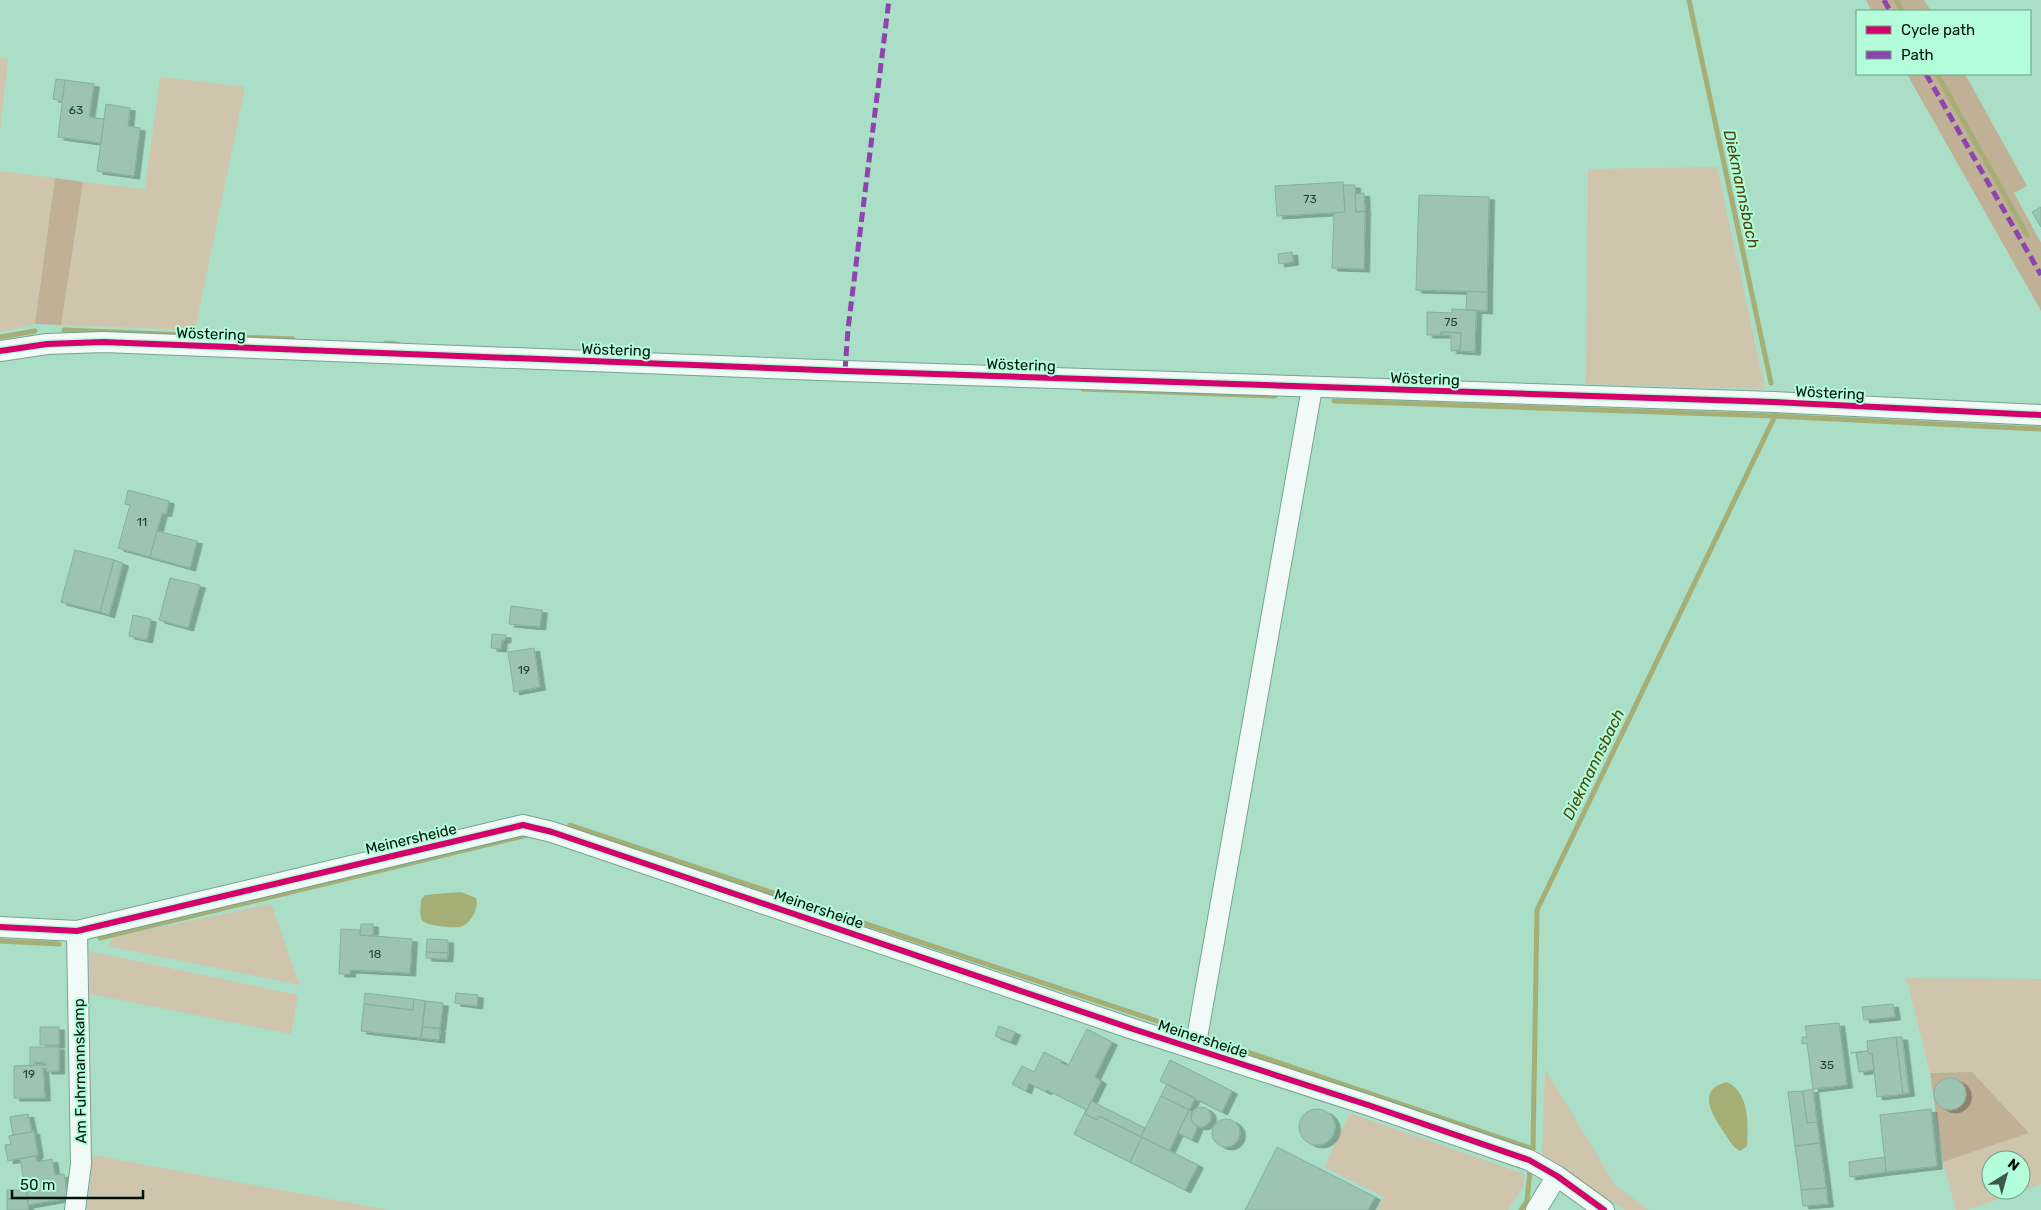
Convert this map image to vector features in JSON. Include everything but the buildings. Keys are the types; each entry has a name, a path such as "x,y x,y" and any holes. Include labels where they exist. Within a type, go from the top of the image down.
{"street":[{"name":"Wöstering","path":"0,351 47,344 103,342 1312,388 1764,402 2041,415"},
{"path":"1195,1049 1312,388"},
{"name":"Meinersheide","path":"0,927 77,931 522,825 562,835 1529,1160 1557,1176 1604,1210"},
{"name":"Am Fuhrmannskamp","path":"75,1210 81,1164 77,931"},
{"path":"1536,1210 1557,1176"}],"shaded area":[{"path":"1866,0 1924,0 1930,10 1871,10"},
{"path":"0,58 8,59 0,131"},
{"path":"1908,75 1966,75 2027,186 2014,193 2041,243 2041,311"},
{"path":"160,77 245,87 195,330 61,325 83,182 145,189"},
{"path":"1717,167 1765,389 1586,384 1588,169"},
{"path":"0,171 55,178 35,324 0,332"},
{"path":"55,178 83,182 61,325 35,324"},
{"path":"461,892 476,898 477,902 474,915 464,925 460,927 440,926 428,924 422,920 420,913 421,900 425,895"},
{"path":"271,904 300,985 108,946 113,937"},
{"path":"89,951 298,995 291,1034 90,994"},
{"path":"1906,978 2041,979 2041,1184 2031,1188 2031,1150 1981,1150 1981,1200 1995,1200 1967,1210 1956,1210 1943,1162 2029,1133 1972,1072 1930,1073"},
{"path":"1545,1069 1615,1185 1649,1210 1625,1210 1542,1155"},
{"path":"1972,1072 2029,1133 1943,1162 1930,1073"},
{"path":"1727,1082 1735,1087 1740,1094 1746,1110 1747,1146 1740,1151 1732,1145 1718,1124 1709,1102 1712,1090 1718,1085"},
{"path":"1350,1113 1524,1174 1523,1187 1508,1210 1377,1210 1384,1197 1324,1167"},
{"path":"93,1155 388,1210 87,1210"}],"waterway":[{"name":"Diekmannsbach","path":"1689,0 1771,383"},
{"path":"1896,0 1901,10"},
{"path":"1938,75 2027,235"},
{"path":"64,330 186,335"},
{"path":"0,337 35,331"},
{"path":"211,336 293,339"},
{"path":"386,343 398,344"},
{"path":"1083,389 1275,396"},
{"path":"1334,401 1775,416 2041,429"},
{"name":"Diekmannsbach","path":"1215,1041 1533,1149 1537,910 1775,413"},
{"path":"570,825 1178,1028"},
{"path":"100,938 527,835"},
{"path":"0,941 59,944"},
{"path":"1521,1210 1527,1201 1530,1171"}],"marked path":[{"path":"845,371 848,329 889,0"},
{"path":"1884,0 1889,10"},
{"path":"1927,75 2041,275"}],"cycle path":[{"path":"0,351 47,344 103,342 845,371 1774,402 2041,415"},
{"path":"0,927 77,931 523,825 552,832 1136,1030 1368,1105 1529,1160 1557,1176 1604,1210"}]}
